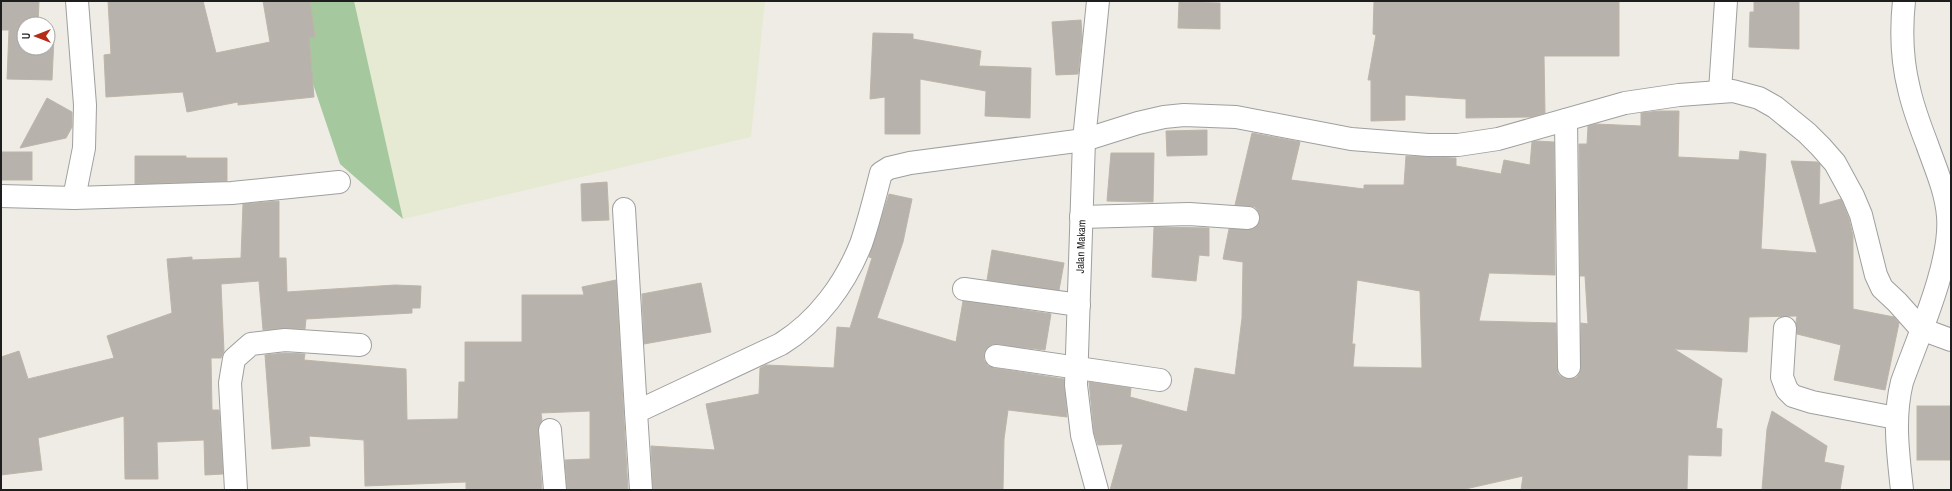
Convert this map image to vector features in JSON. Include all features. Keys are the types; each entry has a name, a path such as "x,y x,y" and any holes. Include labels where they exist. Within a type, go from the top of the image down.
{"street":[{"path":"74,198 84,148 85,105 77,1"},
{"name":"Jalan Makam","path":"1098,1 1084,140 1076,385 1081,428 1098,490"},
{"path":"1720,91 1726,1"},
{"path":"1902,490 1896,418 1898,398 1902,382 1948,258 1949,234 1944,190 1909,89 1904,50 1904,1"},
{"path":"636,412 781,344 799,333 827,302 850,266 861,244 882,173 888,168 910,163 1084,140 1164,117 1212,115 1236,117 1351,139 1428,145 1458,145 1498,139 1566,120 1595,110 1652,98 1720,91 1746,93 1774,107 1807,133 1835,163 1844,178 1861,215 1876,275 1882,288 1897,302 1921,329 1951,340"},
{"path":"1566,120 1569,367"},
{"path":"1,196 74,198 232,193 339,182"},
{"path":"624,209 641,490"},
{"path":"1082,217 1190,214 1248,218"},
{"path":"964,289 1079,304"},
{"path":"1785,328 1782,377 1784,385 1793,396 1812,402 1896,418"},
{"path":"236,490 230,383 234,358 251,344 285,340 360,345"},
{"path":"996,356 1160,380"},
{"path":"550,430 555,490"}],"green space":[{"path":"285,1 354,1 403,219 340,164"},
{"path":"354,1 765,1 751,137 403,219"}],"building":[{"path":"1,1 39,1 38,16 16,16 16,56 53,56 52,80 7,79 9,30 1,30"},
{"path":"108,1 203,1 216,53 270,42 263,1 310,1 315,37 309,38 314,97 238,105 238,102 187,112 183,92 106,97 104,55 111,54"},
{"path":"1374,1 1619,1 1619,56 1544,56 1545,113 1531,117 1466,118 1466,99 1405,95 1405,120 1371,121 1371,80 1368,80 1376,35 1373,34"},
{"path":"1754,1 1799,1 1799,49 1749,47 1750,12 1754,12"},
{"path":"1179,2 1220,3 1220,29 1178,28"},
{"path":"1081,20 1082,36 1078,74 1056,75 1052,22"},
{"path":"873,33 913,34 913,39 981,51 979,66 1031,68 1030,118 985,116 986,91 920,79 920,134 885,134 885,97 870,99"},
{"path":"47,98 72,112 72,127 66,138 20,148"},
{"path":"1679,111 1678,157 1739,160 1740,151 1766,154 1761,249 1817,253 1791,161 1817,162 1820,164 1819,205 1841,199 1849,219 1853,236 1853,309 1894,317 1899,323 1885,390 1834,380 1841,345 1797,334 1797,316 1749,317 1747,352 1674,349 1722,379 1716,428 1722,429 1721,456 1688,455 1687,490 1521,490 1523,476 1461,490 1110,490 1123,444 1098,445 1094,433 1089,382 1131,388 1130,397 1187,412 1195,368 1235,375 1242,318 1243,262 1223,259 1229,229 1253,229 1258,225 1260,219 1259,212 1255,207 1235,205 1252,133 1300,142 1291,180 1364,189 1364,185 1404,185 1406,156 1456,158 1456,166 1501,174 1504,160 1530,165 1532,142 1554,142 1555,275 1489,273 1479,321 1556,323 1558,374 1563,378 1570,379 1576,378 1580,373 1581,323 1588,324 1585,276 1580,276 1579,144 1587,144 1588,126 1596,124 1641,126 1641,113","holes":["1357,280 1420,291 1422,368 1353,367 1355,344 1352,344"]},
{"path":"1207,130 1207,155 1167,156 1166,131"},
{"path":"1,152 32,152 32,180 1,180"},
{"path":"1111,153 1154,153 1153,202 1107,201"},
{"path":"135,156 227,158 227,181 135,184"},
{"path":"607,182 609,220 582,221 581,184"},
{"path":"889,194 912,199 903,242 877,318 956,342 963,301 1051,314 1045,350 992,344 986,349 984,360 988,366 994,368 1064,379 1067,417 1008,410 1004,439 1003,490 653,490 651,446 715,450 706,404 759,394 760,368 766,365 834,368 837,327 850,328 872,258 869,257"},
{"path":"279,201 279,258 286,258 287,292 395,285 421,286 420,308 412,308 412,313 306,319 305,329 286,328 263,330 259,281 221,284 224,352 221,358 211,358 212,410 219,410 223,474 205,475 204,440 157,442 158,479 125,479 124,416 38,438 42,470 1,475 1,357 19,351 28,379 114,358 107,336 172,313 167,259 192,257 192,260 241,258 243,204"},
{"path":"1154,227 1209,228 1209,256 1199,255 1196,281 1152,277"},
{"path":"992,250 1064,263 1059,290 987,280"},
{"path":"616,280 628,490 567,490 565,460 590,459 590,411 541,413 542,421 539,425 538,431 542,490 466,490 466,482 365,486 364,440 309,436 310,446 272,449 265,355 285,353 305,354 304,360 406,369 407,420 458,419 459,382 465,382 465,342 522,342 522,295 584,295 582,287"},
{"path":"701,283 711,332 644,344 642,294"},
{"path":"1917,406 1951,406 1951,460 1917,460"},
{"path":"1772,411 1827,446 1824,462 1844,466 1840,490 1762,490 1767,429"}]}
